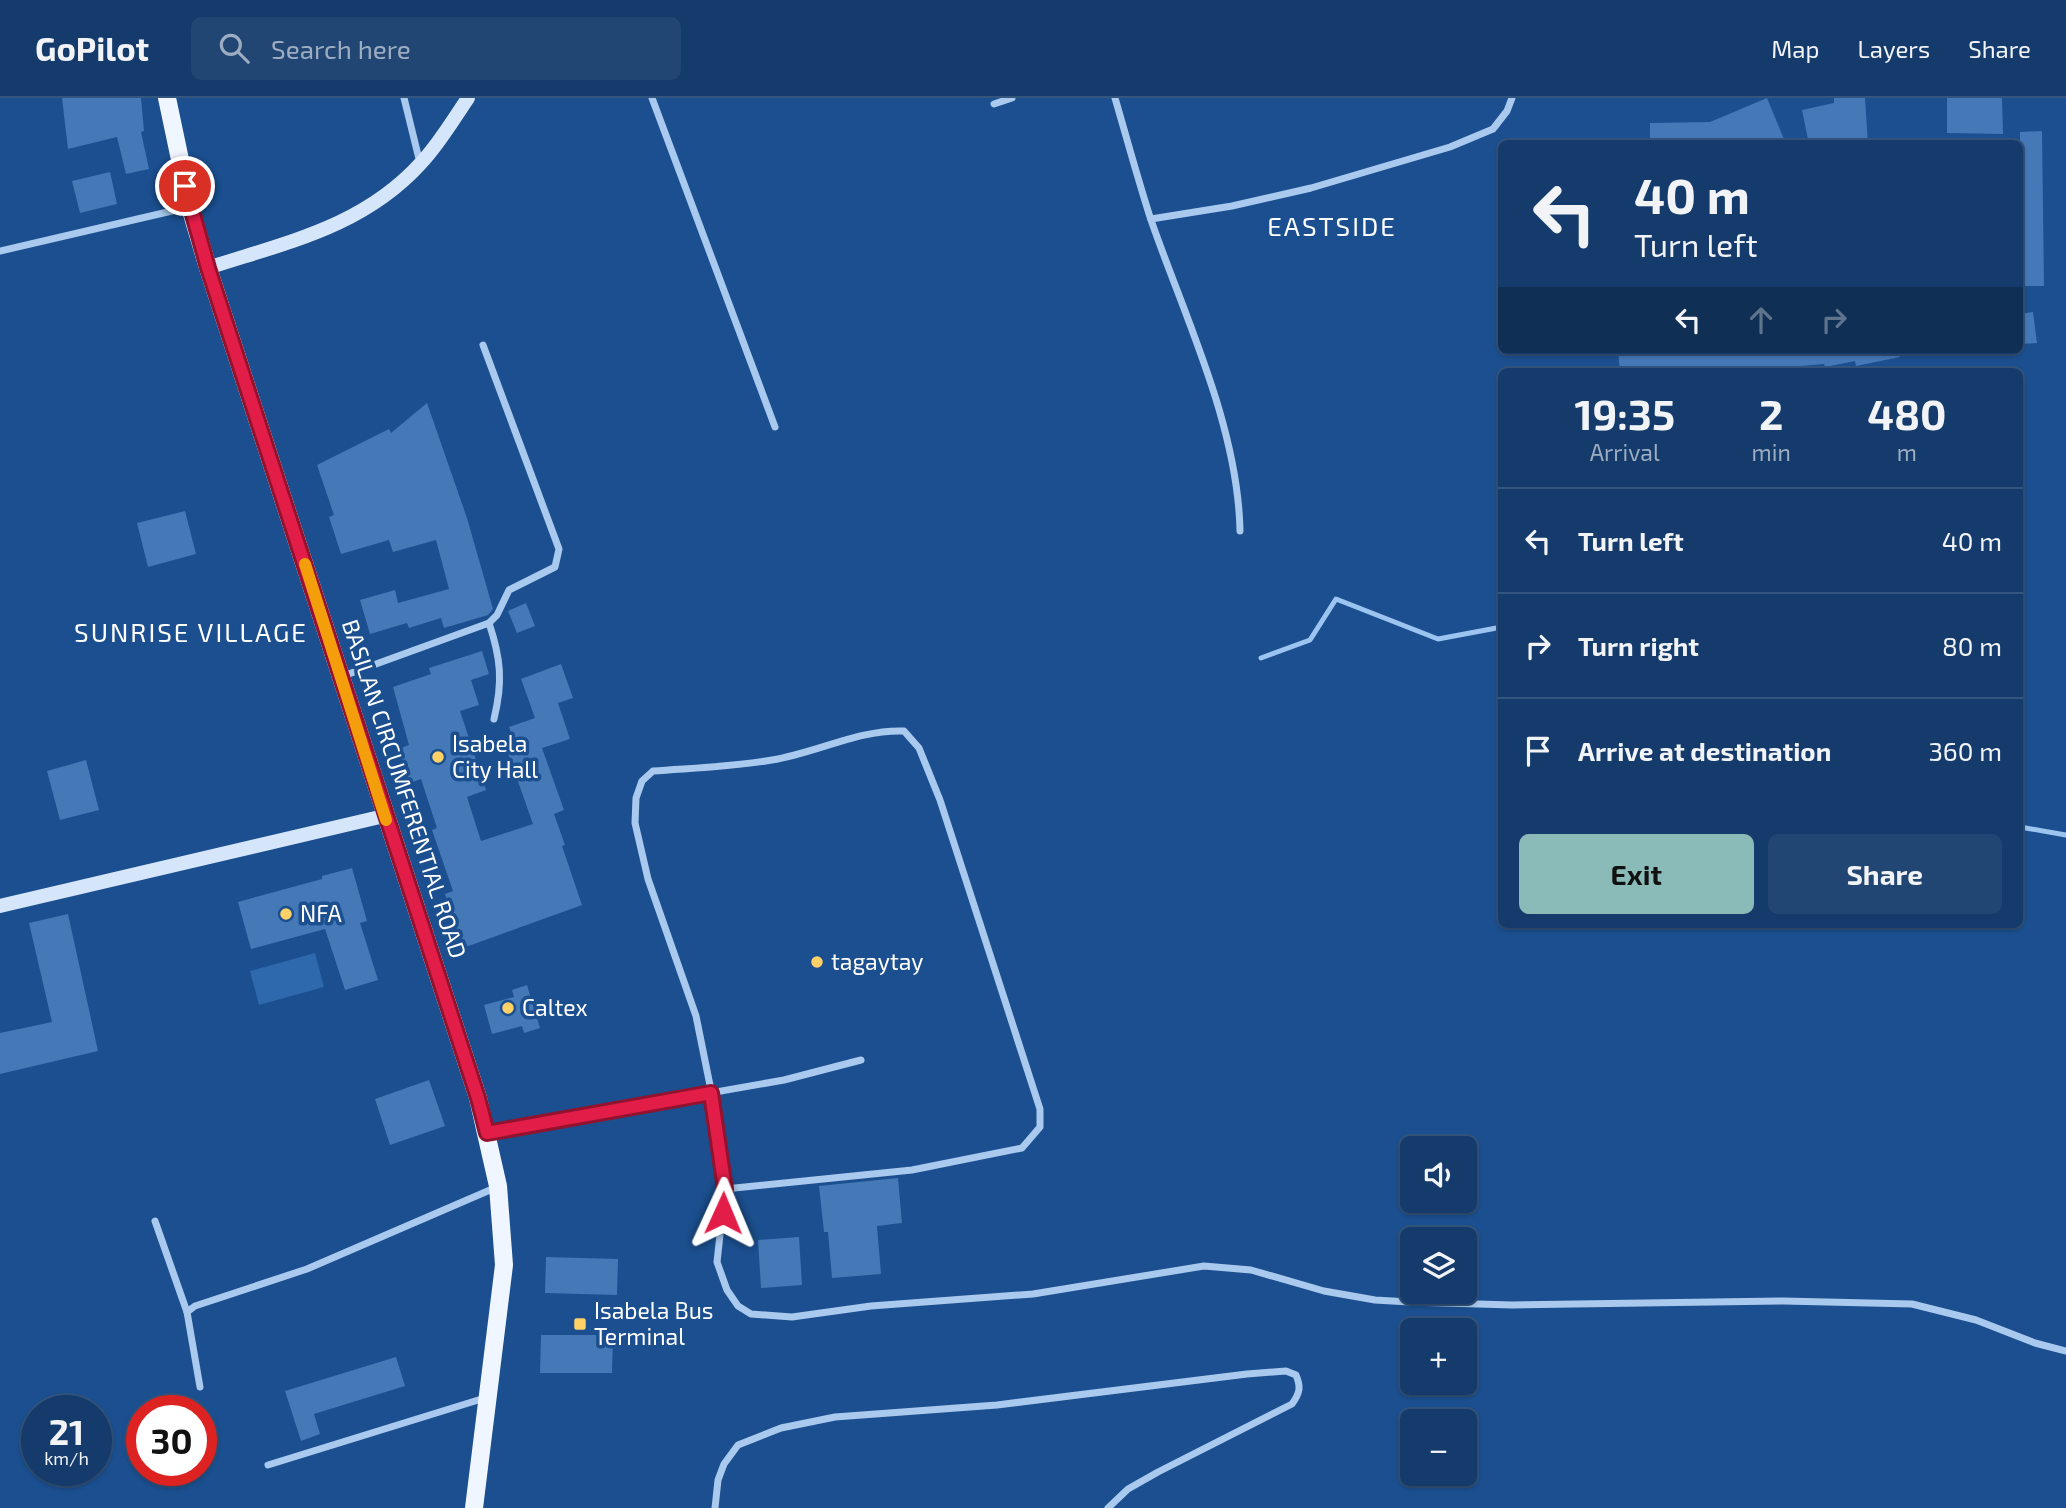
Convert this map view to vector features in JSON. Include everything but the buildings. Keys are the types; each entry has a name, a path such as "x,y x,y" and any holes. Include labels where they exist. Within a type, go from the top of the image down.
{"main road":[{"name":"BASILAN CIRCUMFERENTIAL ROAD","path":"167,98 190,207 208,268 342,676 384,816 478,1098 487,1133 498,1186 504,1265 474,1508"}],"street":[{"path":"404,98 421,164"},
{"path":"208,268 342,223 374,204 421,164 468,98"},
{"path":"653,98 775,427"},
{"path":"994,104 1012,98"},
{"path":"1115,98 1151,219 1211,385 1236,482 1240,531"},
{"path":"1151,219 1232,206 1311,188 1450,147 1493,129 1507,111 1512,98"},
{"path":"0,251 190,207"},
{"path":"342,676 489,623 497,615 509,590 555,567 559,549 483,345"},
{"path":"489,623 498,650 500,674 500,692 494,719"},
{"path":"725,1189 912,1170 1021,1148 1040,1127 1040,1109 940,800 919,748 904,731 891,730 859,737 773,760 653,771 642,781 636,798 635,823 648,879 696,1016 711,1093 725,1189 717,1262 727,1290 738,1306 751,1314 792,1317 871,1306 1033,1294 1204,1266 1251,1270 1324,1291 1409,1302 1512,1305 1784,1301 1912,1304 1976,1320 2035,1343 2066,1351"},
{"path":"0,906 384,816"},
{"path":"487,1133 784,1080 861,1060"},
{"path":"187,1312 195,1306 307,1269 498,1186"},
{"path":"155,1221 187,1312 200,1387"},
{"path":"715,1508 718,1480 724,1464 738,1445 781,1428 835,1417 997,1405 1247,1374 1286,1371 1296,1375 1300,1385 1299,1395 1292,1404 1158,1472 1128,1489 1108,1508"},
{"path":"268,1465 488,1397"}],"shaded area":[{"path":"315,953 324,987 259,1005 250,971"}],"waterway":[{"path":"1261,658 1310,640 1336,599 1438,639 1498,628"},
{"path":"2023,828 2066,835"}],"slow traffic":[{"path":"305,564 386,820"}],"place":[{"name":"Isabela City Hall","path":"438,757"},
{"name":"NFA","path":"286,914"},
{"name":"tagaytay","path":"817,962"},
{"name":"Caltex","path":"508,1008"},
{"name":"Isabela Bus Terminal","path":"580,1324"}],"district":[{"name":"EASTSIDE","path":"1332,227"},
{"name":"SUNRISE VILLAGE","path":"191,633"}],"route":[{"path":"185,186 208,268 342,676 384,816 478,1098 487,1133 711,1093 725,1189 723,1213"}]}
